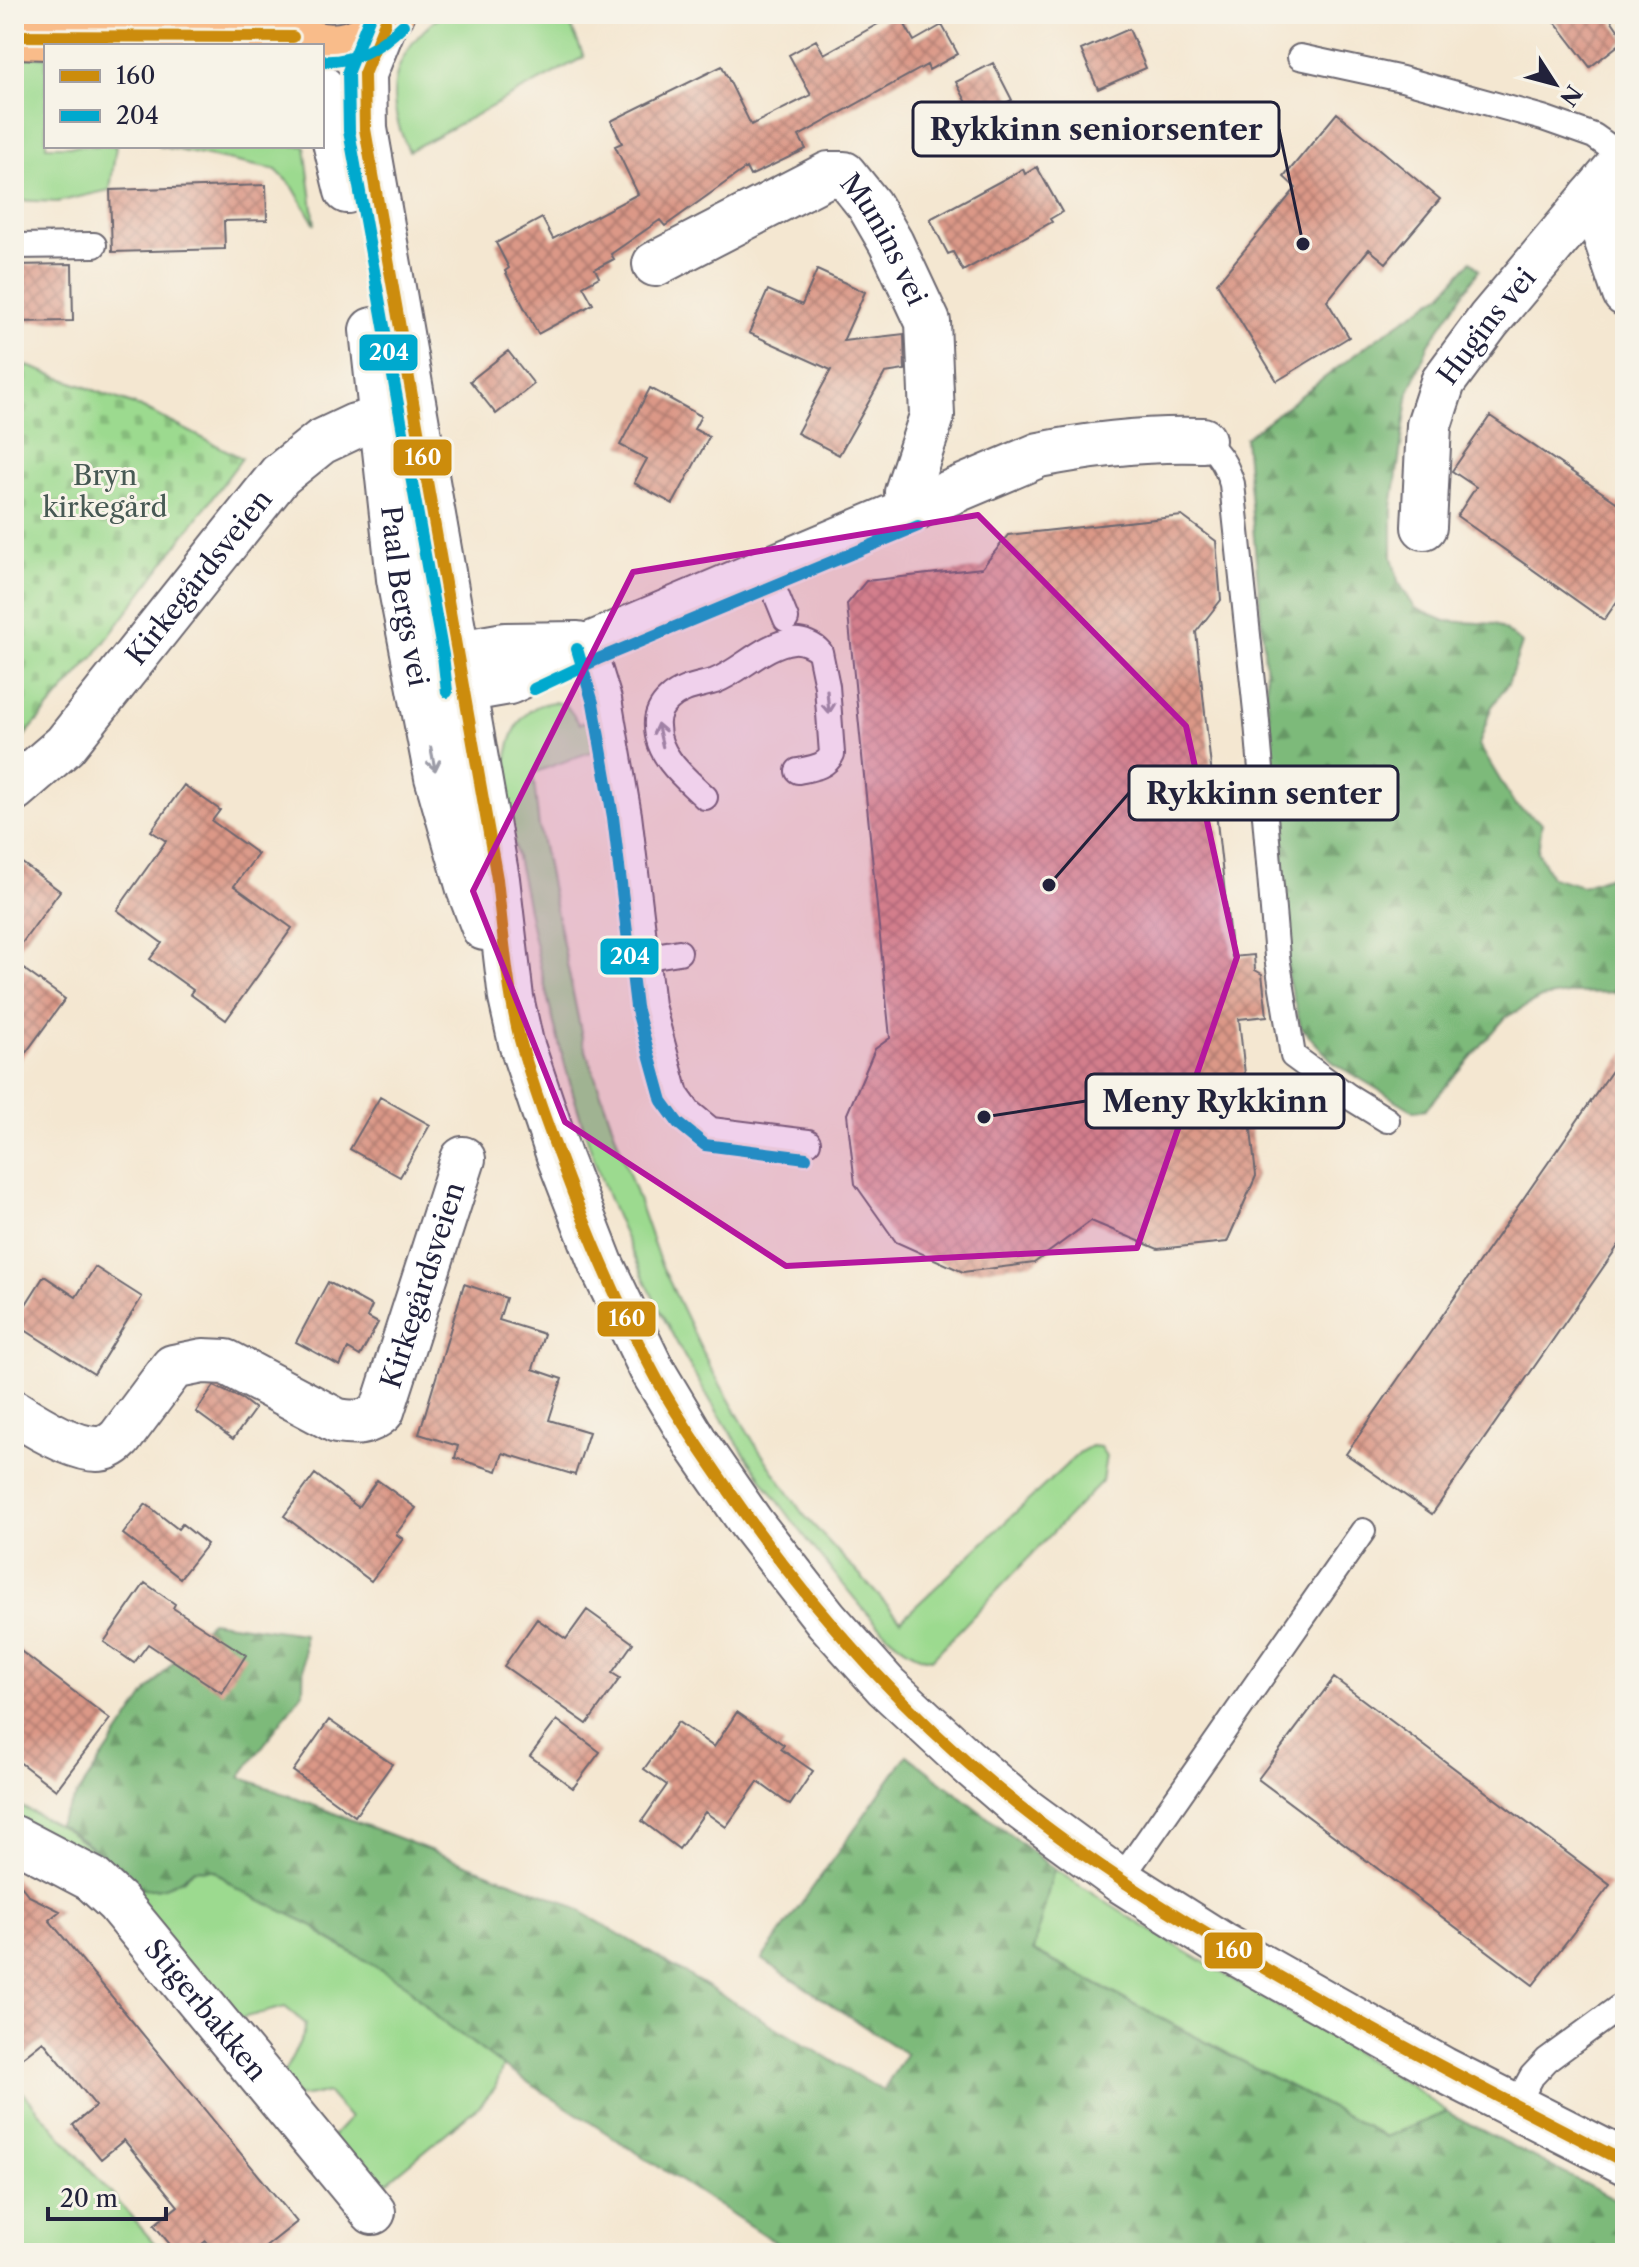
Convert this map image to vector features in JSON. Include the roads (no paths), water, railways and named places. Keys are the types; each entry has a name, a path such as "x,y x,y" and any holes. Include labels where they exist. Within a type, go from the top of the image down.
{"main road":[{"path":"324,46 347,44 368,36 391,16"},
{"path":"14,36 291,35 318,44"}],"street":[{"name":"Paal Bergs vei","path":"391,16 364,74 365,129 398,415 399,579 437,777 469,889 511,998"},
{"name":"Paal Bergs vei","path":"324,96 350,203 376,358 398,415 461,671 497,879 511,998 521,1043 560,1159 601,1264 651,1368 697,1445 751,1523 826,1619 886,1686 1019,1806 1120,1880 1224,1946 1442,2069 1625,2162"},
{"path":"1616,173 1625,294"},
{"name":"Hugins vei","path":"1424,527 1429,425 1443,382 1489,320 1616,173"},
{"name":"Munins vei","path":"655,264 829,174 844,174 869,205 884,231 928,322 932,416 907,492 912,511"},
{"name":"Kirkegårdsveien","path":"14,789 65,745 280,475 321,442 355,426 398,415"},
{"path":"419,682 461,671 509,682 1039,455 1111,442 1203,440"},
{"name":"Kirkegårdsveien","path":"14,1412 40,1429 75,1443 97,1449 111,1446 173,1367 203,1361 226,1362 337,1421 356,1424 372,1419 382,1411 463,1159"},
{"name":"Stigerbakken","path":"14,1838 92,1879 117,1902 373,2212"}],"lane":[{"path":"1300,57 1402,79 1543,118 1594,136 1616,173"},
{"path":"14,246 94,245"},
{"path":"1203,440 1218,452 1232,484 1277,957 1293,1056 1387,1120"},
{"path":"767,572 786,619"},
{"path":"705,797 678,771 664,752 656,724 663,706 681,690 715,681 776,647 793,641 817,647 820,652 827,686 832,754 829,762 798,771"},
{"path":"592,644 609,699 629,815 652,1005 676,1094 689,1112 711,1130 808,1142"},
{"path":"648,957 679,952"},
{"path":"1120,1880 1363,1531"},
{"path":"1516,2105 1532,2076 1547,2060 1625,2003"}],"place":[{"name":"Rykkinn seniorsenter","path":"1303,244"},
{"name":"Rykkinn senter","path":"1049,885"},
{"name":"Meny Rykkinn","path":"984,1117"}],"park label":[{"name":"Bryn kirkegård","path":"105,491"}]}
